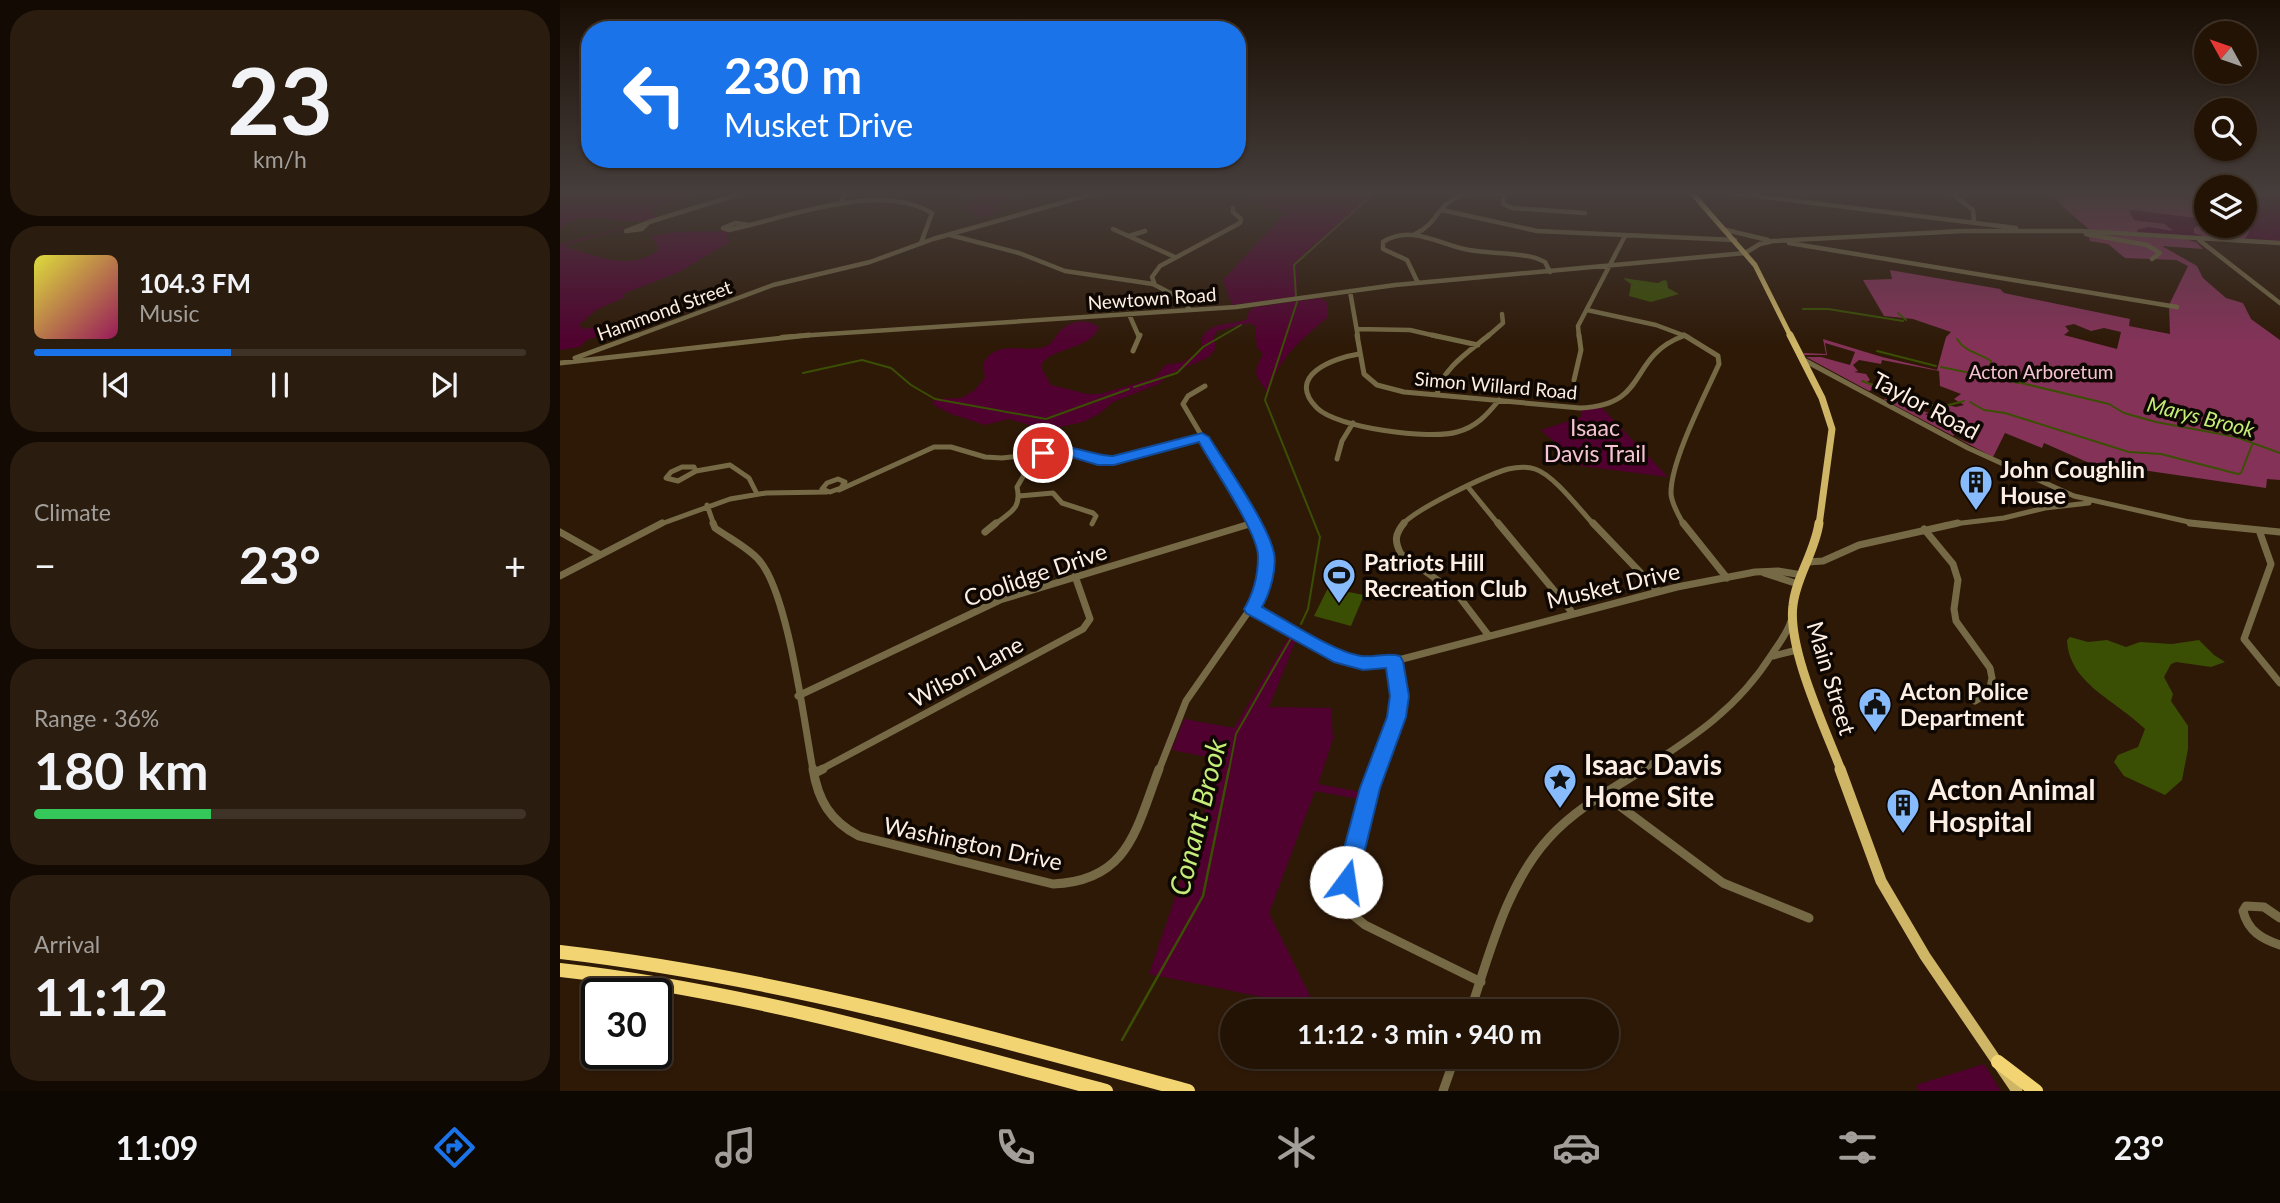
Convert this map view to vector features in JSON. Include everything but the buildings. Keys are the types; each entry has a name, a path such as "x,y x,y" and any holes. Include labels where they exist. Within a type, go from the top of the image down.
{"highway":[{"path":"560,952 725,973 851,1002 1188,1091"},
{"path":"560,970 659,982 813,1012 1106,1091"},
{"path":"1998,1062 2036,1091"}],"main road":[{"name":"Main Street","path":"1737,243 1755,265 1822,398 1832,429 1822,511 1808,562 1798,584 1791,620 1795,647 1881,881 1925,956 2017,1091"}],"street":[{"name":"Hammond Street","path":"560,363 773,285 862,264 921,243"},
{"path":"980,243 1019,253 1068,272 1102,274 1156,286 1183,297 1190,310"},
{"path":"1144,243 1175,257"},
{"path":"1156,286 1152,281 1156,269 1202,243"},
{"path":"1383,243 1387,253 1409,261 1418,283"},
{"path":"1444,243 1475,251 1536,258 1545,262 1550,272"},
{"path":"1574,380 1581,350 1577,330 1621,243"},
{"name":"Newtown Road","path":"560,363 776,337 1257,304 1418,283 1745,253 1768,243"},
{"path":"1803,243 2176,307"},
{"path":"2131,243 2151,246 2160,253 2152,259"},
{"path":"2204,243 2280,303"},
{"path":"2245,243 2280,243"},
{"path":"2258,244 2280,249"},
{"name":"Simon Willard Road","path":"1350,291 1364,374 1377,384 1404,392 1577,406 1609,404 1630,391 1646,360 1657,348 1683,336"},
{"path":"1587,310 1636,319 1683,336 1715,352 1719,364 1678,465 1671,495 1680,517 1727,578"},
{"path":"1129,314 1140,334 1133,351"},
{"path":"1437,394 1443,376 1503,323 1502,314"},
{"path":"1357,329 1427,332 1478,345"},
{"path":"1359,354 1326,363 1311,375 1306,388 1307,396 1317,409 1334,418 1353,423 1420,436 1449,434 1480,423 1499,400"},
{"name":"Taylor Road","path":"1802,359 1968,448 2096,503 2196,524 2280,532"},
{"name":"Washington Drive","path":"707,505 715,528 758,559 773,580 785,624 816,787 825,809 835,822 858,836 1042,883 1079,883 1101,872 1127,850 1186,701 1260,595 1267,565 1264,545 1183,404 1188,396 1205,386"},
{"path":"1337,459 1342,442 1353,423"},
{"path":"560,576 657,524 707,505 757,494 839,490 860,478 890,468 920,451 939,446 992,457 1066,451 1098,460 1114,461 1202,437"},
{"path":"985,532 1015,509 1019,496 1017,487 1026,472 1027,456"},
{"path":"696,471 694,467 684,467 670,472 666,478 678,481 696,471 730,465 749,478 757,494"},
{"path":"1489,636 1478,617 1458,595 1420,571 1401,555 1395,542 1397,530 1410,517 1514,466 1541,470 1658,591"},
{"path":"801,491 841,479 860,478"},
{"path":"839,490 845,483 841,479"},
{"path":"827,492 822,488 829,482"},
{"path":"1468,487 1571,611"},
{"path":"1019,496 1053,493 1062,503 1093,513 1096,516 1092,524"},
{"path":"1808,562 1823,561 1859,545 1947,524 2004,518 2045,508 2096,503"},
{"name":"Coolidge Drive","path":"798,695 1000,600 1253,523"},
{"path":"1924,529 1948,555 1959,578 1954,605 1956,622 1966,641 1985,661 1992,675 1989,692 1975,701"},
{"path":"2259,530 2271,564 2244,639 2280,683"},
{"path":"560,532 599,555"},
{"name":"Musket Drive","path":"1252,609 1340,657 1363,663 1394,661 1571,611 1658,591 1748,573 1776,570 1802,575"},
{"name":"Musket Drive","path":"1748,573 1778,576 1798,584"},
{"name":"Wilson Lane","path":"814,772 1083,629 1090,619 1075,576"},
{"path":"1475,999 1513,892 1549,838 1605,795 1704,727 1746,691 1786,637 1791,620"},
{"path":"1780,643 1795,647"},
{"path":"1773,656 1795,647"},
{"path":"1394,661 1399,696 1396,717 1370,788 1342,898 1348,911 1365,925 1481,982"},
{"path":"1605,795 1723,883 1809,918"},
{"path":"2280,918 2254,905 2246,906 2243,911 2246,925 2253,932 2280,945"},
{"path":"1443,1091 1451,1069"}],"green space":[{"path":"574,243 563,246 625,261 648,256 659,249 655,243 728,243 679,272 623,294 625,297 596,310 579,325 584,329 622,322 629,326 631,332 614,337 588,339 580,347 560,350 560,244"},
{"path":"1257,243 1321,243 1297,266 1298,296 1232,305 1223,280"},
{"name":"Acton Arboretum","path":"2101,243 2197,243 2203,249 2162,246 2197,266 2203,278 2226,298 2243,303 2251,319 2280,340 2280,480 2267,479 2266,488 2087,462 2044,443 2042,448 2005,433 1993,457 1954,436 1971,444 1968,440 1969,430 1961,419 1946,412 1939,403 1956,407 1964,405 1954,399 1961,394 1940,386 1939,371 1882,360 1881,364 1859,360 1853,365 1858,371 1854,372 1866,374 1870,380 1867,382 1911,396 1907,401 1912,403 1908,406 1954,426 1958,431 1953,436 1883,399 1904,400 1904,396 1875,388 1869,391 1806,357 1821,357 1850,365 1855,352 1825,343 1827,355 1804,355 1826,354 1823,339 1937,370 1946,337 1951,332 1913,319 1884,316 1863,280 1892,279 1890,270 2000,289 2004,293 2130,319 2129,326 2170,334 2169,305 2188,266 2176,260 2125,258 2108,244","holes":["2074,324 2091,331 2104,328 2121,332 2117,349 2064,335 2069,331 2065,326"]},
{"path":"1321,298 1328,303 1328,317 1284,360 1268,393 1256,374 1263,354 1257,348 1255,326 1250,323 1217,331 1214,337 1216,348 1209,357 1168,375 1159,384 1113,402 1099,414 1083,422 1043,429 1009,419 985,425 951,414 932,404 935,399 961,398 975,390 985,377 983,364 988,356 1002,349 1044,347 1072,323 1087,322 1099,328 1086,341 1051,356 1041,367 1051,385 1087,394 1100,394 1156,377 1165,365 1183,362 1203,349 1201,340 1209,329 1247,319 1249,311 1255,307"},
{"name":"Isaac Davis Trail","path":"1602,408 1668,477 1581,466 1541,430 1581,417 1582,409"},
{"path":"1289,636 1296,640 1269,707 1331,708 1333,739 1318,784 1361,792 1359,799 1315,791 1269,913 1312,999 1272,999 1149,974 1222,760 1172,750 1184,719 1234,728"},
{"path":"1984,1064 2001,1091 1919,1091 1916,1085"}],"shaded area":[{"path":"1623,278 1658,283 1664,280 1667,281 1668,288 1679,294 1651,302 1629,296 1631,284"},
{"name":"Patriots Hill Recreation Club","path":"1328,588 1364,595 1351,626 1314,616"},
{"path":"2070,637 2088,642 2107,640 2126,647 2140,642 2172,644 2199,640 2225,662 2211,667 2176,662 2171,664 2164,677 2173,694 2171,701 2188,726 2188,749 2182,780 2165,795 2124,776 2114,762 2118,755 2138,747 2145,729 2085,680 2070,655 2067,640"}],"waterway":[{"name":"Conant Brook","path":"1296,296 1294,265 1319,243"},
{"name":"Conant Brook","path":"1297,302 1265,400 1320,537 1308,609 1301,624"},
{"name":"Marys Brook","path":"1803,309 1828,309 1903,321"},
{"name":"Marys Brook","path":"1898,313 1906,320"},
{"path":"1134,387 1177,373 1203,347 1241,325"},
{"name":"Marys Brook","path":"1957,339 1968,350 1991,361 1991,366 2021,383 2109,404 2124,413 2156,422 2236,437 2280,453"},
{"path":"1877,351 1936,366"},
{"path":"803,373 862,360 891,368 911,385 935,399 1046,419 1129,389"},
{"path":"1941,367 2019,383"},
{"path":"1862,381 1908,398"},
{"path":"1918,402 1941,407 1964,401"},
{"path":"1970,402 1984,410 2005,413 2129,452 2161,454 2238,474 2241,473 2252,445"},
{"name":"Conant Brook","path":"1229,770 1236,734 1290,640"},
{"name":"Conant Brook","path":"1122,1040 1203,896 1229,769"}],"place":[{"name":"John Coughlin House","path":"1976,512"},
{"name":"Patriots Hill Recreation Club","path":"1339,605"},
{"name":"Acton Police Department","path":"1875,734"},
{"name":"Isaac Davis Home Site","path":"1560,810"},
{"name":"Acton Animal Hospital","path":"1903,835"}],"route":[{"path":"1043,453 1066,451 1098,460 1114,461 1202,437 1258,531 1267,555 1264,582 1252,609 1340,657 1363,663 1394,661 1399,696 1396,717 1370,788 1346,882"}]}
